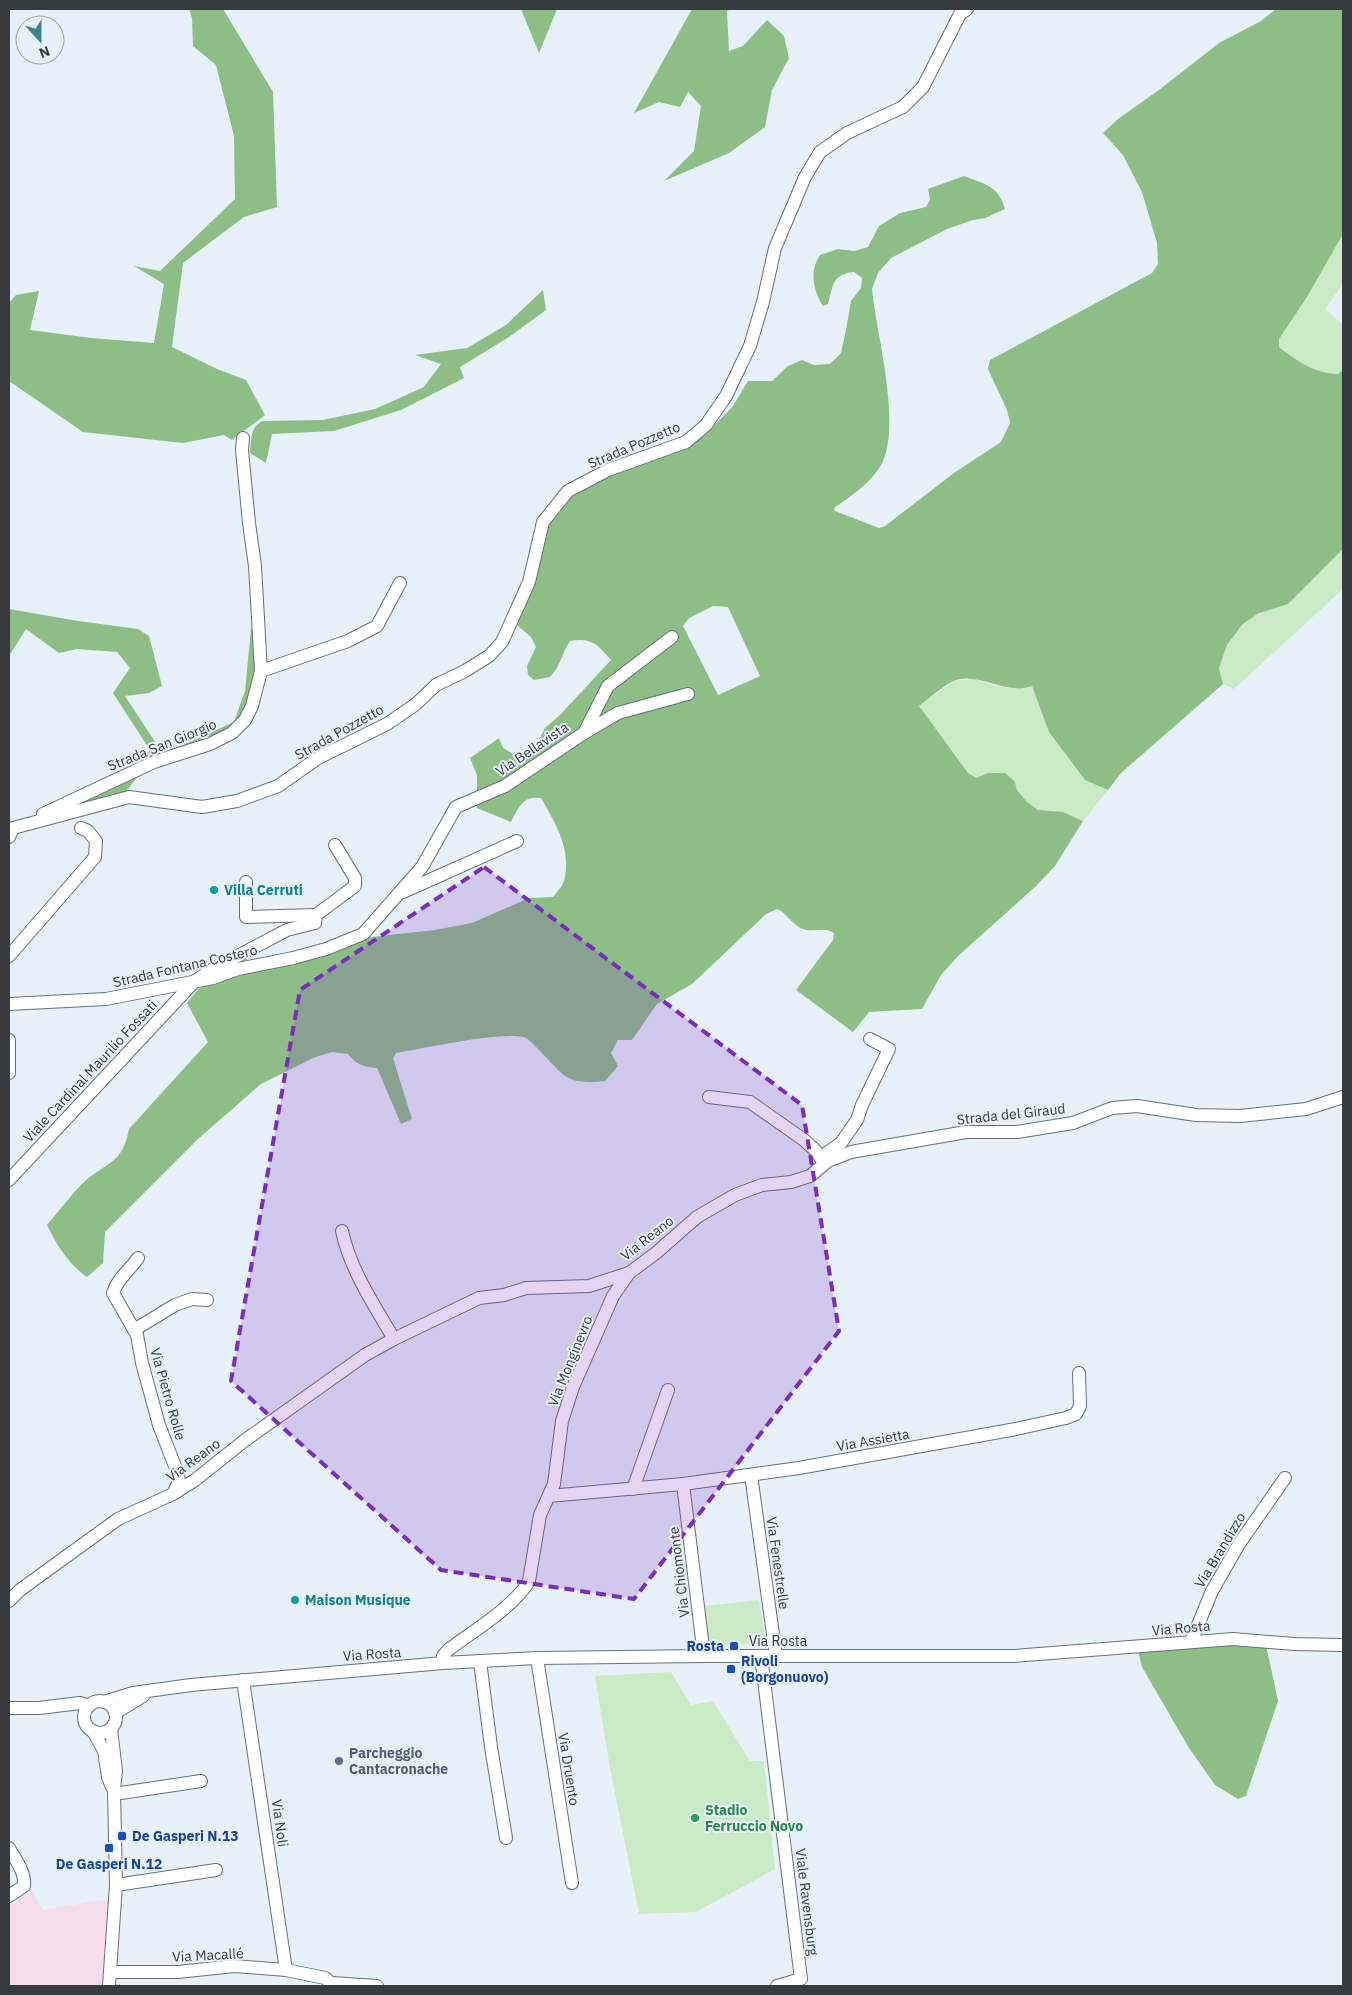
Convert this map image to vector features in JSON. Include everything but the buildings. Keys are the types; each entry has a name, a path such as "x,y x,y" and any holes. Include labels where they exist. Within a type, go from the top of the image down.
{"street":[{"name":"Strada Pozzetto","path":"10,830 130,797 202,806 237,801 278,786 318,758 388,724 416,704 436,685 465,671 489,656 502,642 529,582 543,522 568,491 608,470 686,442 706,425 726,396 750,346 763,302 775,248 805,177 820,152 847,133 903,107 923,87 960,14 967,9"},
{"name":"Strada San Giorgio","path":"10,830 154,762 210,744 232,733 245,720 252,706 261,671 258,595 242,450 243,438"},
{"path":"261,671 348,641 377,626 400,583"},
{"name":"Via Bellavista","path":"584,733 608,686 672,637"},
{"name":"Via Bellavista","path":"363,934 422,867 456,807 505,786 584,733 618,713 688,694"},
{"path":"9,956 95,857 96,841 88,831 82,828"},
{"name":"Via Bellavista","path":"398,894 517,840"},
{"path":"246,882 246,917 316,915 356,886 355,878 335,845"},
{"path":"194,982 211,970 287,930 315,923 316,915"},
{"name":"Strada Fontana Costero","path":"9,1004 106,999 194,982 213,978 238,969 326,949 363,934"},
{"name":"Viale Cardinal Maurilio Fossati","path":"9,1180 194,982"},
{"name":"Via Reano","path":"9,1601 20,1590 118,1519 173,1494 196,1480 244,1441 365,1355 394,1339 479,1298 504,1295 526,1288 589,1286 629,1272 656,1253 697,1217 735,1195 762,1185 791,1182 810,1176 826,1162 827,1153 841,1143 857,1120 862,1104 889,1049 870,1039"},
{"path":"9,1040 9,1073"},
{"path":"709,1096 750,1102 804,1140 826,1162"},
{"name":"Strada del Giraud","path":"826,1162 851,1152 966,1132 1017,1132 1073,1123 1100,1111 1112,1108 1137,1106 1196,1115 1240,1116 1306,1109 1343,1097"},
{"path":"342,1231 351,1259 370,1298 394,1339"},
{"name":"Via Pietro Rolle","path":"138,1258 130,1270 116,1284 113,1293 137,1335 142,1363 159,1425 178,1474 179,1482 173,1494"},
{"name":"Via Monginevro","path":"443,1663 443,1656 448,1650 512,1602 524,1589 532,1572 534,1544 540,1516 554,1484 562,1421 573,1386 613,1296 629,1272"},
{"path":"134,1330 175,1306 192,1299 207,1300"},
{"name":"Via Assietta","path":"549,1496 683,1484 799,1468 1066,1418 1076,1414 1080,1406 1079,1373"},
{"path":"633,1489 668,1390"},
{"name":"Via Fenestrelle","path":"750,1475 776,1656"},
{"name":"Via Brandizzo","path":"1191,1642 1212,1591 1239,1544 1285,1478"},
{"name":"Via Chiomonte","path":"683,1484 704,1656"},
{"name":"Via Rosta","path":"104,1702 133,1693 244,1680 443,1663 537,1658 1044,1656 1191,1642 1248,1639 1294,1644 1343,1645"},
{"name":"Viale Ravensburg","path":"761,1656 801,1979 777,1986"},
{"name":"Via Druento","path":"537,1658 572,1883"},
{"path":"480,1661 491,1748 506,1838"},
{"name":"Via Noli","path":"244,1680 286,1970"},
{"name":"Via Rosta","path":"115,1713 134,1699 152,1691"},
{"path":"9,1708 39,1708 74,1704 89,1706 104,1702 109,1704 115,1713 115,1721 111,1729 116,1770 114,1792 116,1909 109,1986"},
{"path":"89,1706 84,1715 85,1720 104,1751 108,1777 114,1792"},
{"path":"93,1732 102,1733 111,1729"},
{"path":"114,1792 201,1781"},
{"path":"9,1848 25,1881 24,1886 9,1896"},
{"path":"116,1885 216,1870"},
{"name":"Via Macallé","path":"110,1972 178,1972 234,1966 286,1970 325,1978 333,1985 377,1986"}],"highlighted area":[{"path":"484,867 802,1105 839,1331 634,1599 441,1570 231,1381 300,990"}],"shaded area":[{"path":"32,1892 43,1910 109,1899 104,1986 9,1985 9,1905"}],"green space":[{"path":"189,9 223,9 273,92 277,207 244,217 183,263 172,347 217,369 246,380 265,415 232,440 224,435 183,443 83,432 9,381 9,303 16,295 39,291 30,330 91,338 154,343 164,284 134,266 160,271 235,199 234,136 216,65 193,46 192,18"},
{"path":"521,9 557,9 539,53"},
{"path":"692,9 732,9 727,11 729,51 743,46 767,20 784,36 789,58 772,90 765,127 729,153 664,181 694,151 701,106 688,92 680,107 659,102 634,113"},
{"path":"1276,9 1343,9 1343,234 1307,297 1279,339 1279,347 1299,361 1321,372 1338,374 1343,370 1343,549 1288,604 1259,613 1243,624 1227,645 1219,668 1223,684 1121,773 1108,790 1085,780 1049,732 1032,686 1012,688 972,679 963,679 945,686 919,706 968,773 976,778 988,773 1005,773 1015,782 1017,790 1026,801 1038,810 1063,812 1083,821 1055,866 1036,886 958,956 941,975 922,1009 869,1012 853,1032 796,990 833,940 834,933 827,930 803,929 777,909 766,914 692,984 657,1004 632,1040 618,1040 611,1053 618,1066 605,1081 582,1082 574,1080 555,1067 528,1039 516,1036 501,1036 396,1053 393,1058 412,1119 401,1124 377,1068 361,1065 348,1054 332,1052 313,1058 261,1084 198,1139 105,1232 103,1263 87,1277 80,1272 59,1247 47,1225 83,1183 117,1157 126,1141 129,1129 208,1042 187,1003 199,988 212,982 362,938 435,930 472,923 529,898 553,897 562,885 566,870 564,848 557,828 541,798 525,801 519,807 511,822 477,808 477,775 470,758 499,738 503,748 520,758 531,755 545,728 560,715 611,660 594,643 584,640 570,641 557,668 550,677 534,680 528,675 527,666 536,647 531,637 517,625 533,584 547,524 571,494 612,473 686,446 708,432 733,406 748,381 772,381 788,366 802,360 814,365 830,364 841,353 851,301 861,288 862,278 854,272 841,275 833,286 828,304 823,306 817,294 813,274 820,255 838,249 854,251 868,247 879,226 900,213 926,207 930,200 928,189 964,176 995,190 1005,209 985,218 947,229 891,258 878,273 872,289 887,382 889,432 886,453 878,470 868,481 834,508 835,511 879,528 885,526 954,473 1001,442 1010,423 1007,410 988,369 990,360 1152,273 1158,264 1157,243 1142,192 1123,155 1103,133 1118,119 1219,43 1261,21","holes":["713,606 728,607 760,676 718,695 683,626 689,618"]},
{"path":"1343,234 1343,284 1325,309 1343,325 1343,370 1338,374 1321,372 1299,361 1279,347 1279,339 1307,297"},
{"path":"543,290 546,310 509,337 460,367 464,378 401,410 334,431 272,434 266,463 250,453 253,431 262,421 323,420 375,409 424,387 441,364 415,355 467,348 506,325"},
{"path":"1343,549 1343,589 1234,689 1223,684 1219,668 1227,645 1244,624 1259,613 1288,603"},
{"path":"9,609 138,629 149,636 162,686 149,693 125,696 163,754 234,722 245,691 251,629 255,628 255,684 244,717 222,734 149,762 124,794 62,810 33,813 139,763 150,750 113,693 130,668 117,652 77,649 59,653 26,629 9,656"},
{"path":"973,679 1018,689 1032,686 1049,732 1085,780 1108,790 1083,821 1063,812 1038,810 1026,801 1017,790 1015,782 988,773 976,778 968,773 918,706 955,681"},
{"path":"759,1600 766,1644 707,1645 704,1606"},
{"path":"1265,1641 1278,1701 1246,1796 1238,1799 1215,1785 1189,1748 1142,1667 1137,1647"},
{"name":"Stadio Ferruccio Novo","path":"671,1672 691,1705 713,1701 750,1761 764,1761 775,1869 696,1912 639,1914 610,1768 595,1676"}],"place":[{"name":"Villa Cerruti","path":"214,890"},
{"name":"Maison Musique","path":"295,1600"},
{"name":"Rosta","path":"734,1646"},
{"name":"Rivoli (Borgonuovo)","path":"731,1669"},
{"name":"Parcheggio Cantacronache","path":"339,1761"},
{"name":"Stadio Ferruccio Novo","path":"695,1818"},
{"name":"De Gasperi N.13","path":"122,1836"},
{"name":"De Gasperi N.12","path":"109,1848"}]}
